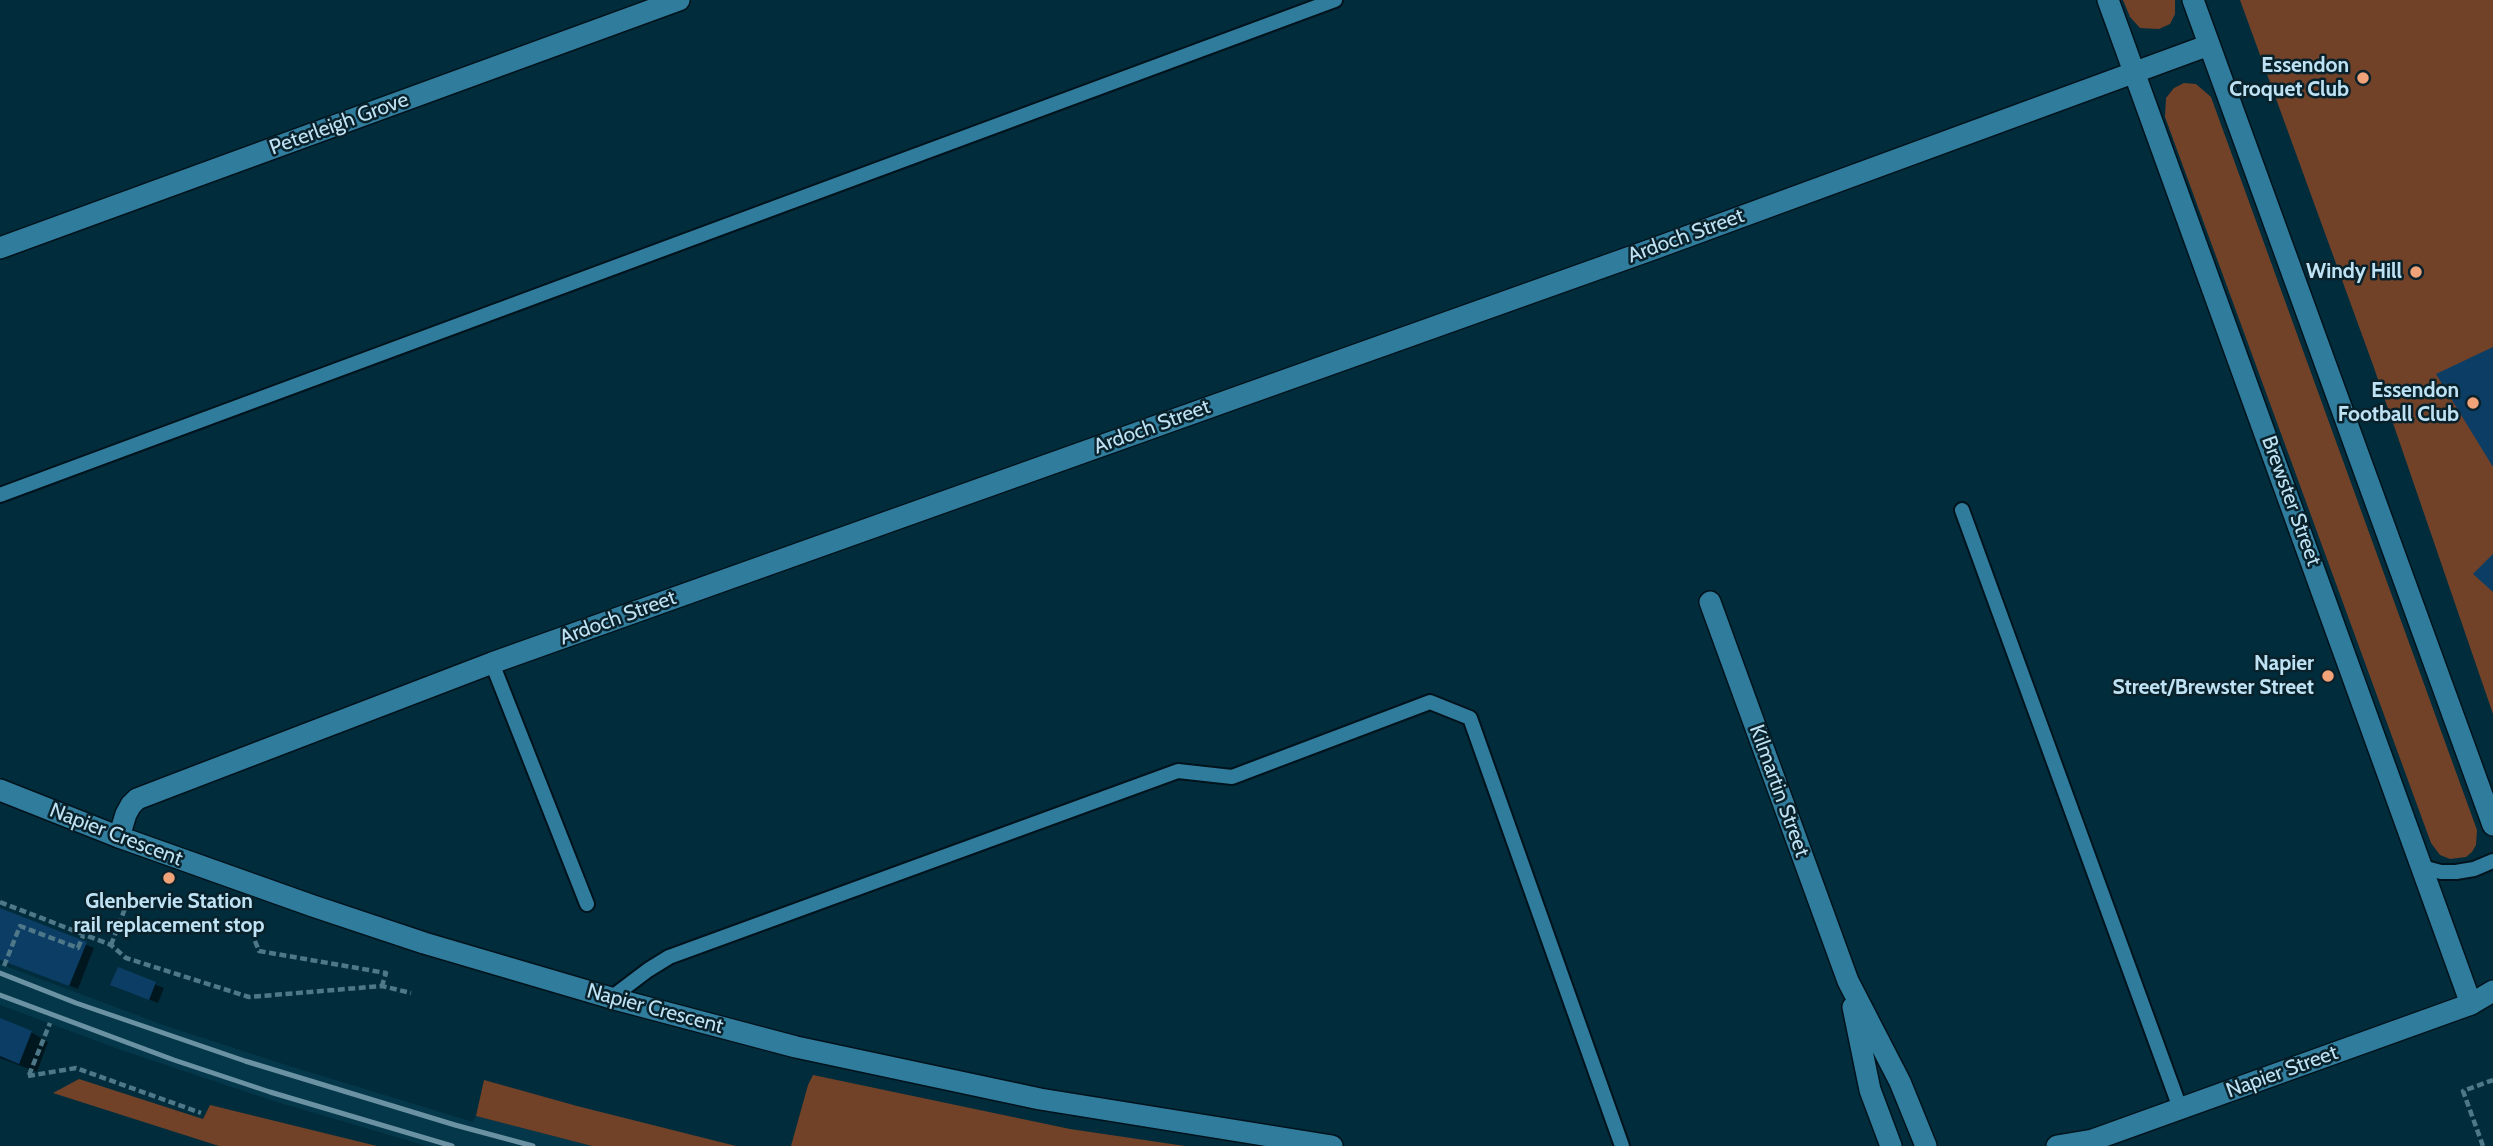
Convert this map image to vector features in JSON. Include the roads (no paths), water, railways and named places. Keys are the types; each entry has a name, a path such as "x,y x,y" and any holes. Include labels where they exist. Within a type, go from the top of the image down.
{"street":[{"name":"Peterleigh Grove","path":"0,248 679,0"},
{"name":"Brewster Street","path":"2108,0 2471,1004"},
{"path":"2193,0 2493,825"},
{"name":"Ardoch Street","path":"119,837 126,814 137,799 492,663 1656,248 2209,45"},
{"name":"Kilmartin Street","path":"1710,602 1848,981 1900,1082 1926,1146"},
{"name":"Napier Crescent","path":"0,790 119,837 424,943 611,998 796,1047 1040,1099 1332,1146"},
{"name":"Kilmartin Street","path":"1848,981 1870,1090 1891,1146"},
{"name":"Napier Street","path":"2057,1146 2087,1143 2471,1004 2493,991"},
{"name":"Napier Street","path":"2471,1004 2493,1001"}],"lane":[{"path":"0,495 1335,0"},
{"path":"1962,510 2180,1108"},
{"path":"492,663 587,904"},
{"path":"611,998 669,957 1178,771 1232,777 1430,702 1471,718 1622,1146"},
{"path":"2422,867 2441,872 2456,872 2474,869 2493,861"}],"railway":[{"path":"0,973 76,1003 245,1061 533,1146"},
{"path":"0,995 174,1060 270,1092 452,1146"}],"place":[{"name":"Essendon Croquet Club","path":"2363,78"},
{"name":"Windy Hill","path":"2416,272"},
{"name":"Essendon Football Club","path":"2473,403"},
{"name":"Napier Street/Brewster Street","path":"2328,676"},
{"name":"Glenbervie Station rail replacement stop","path":"169,878"}]}
